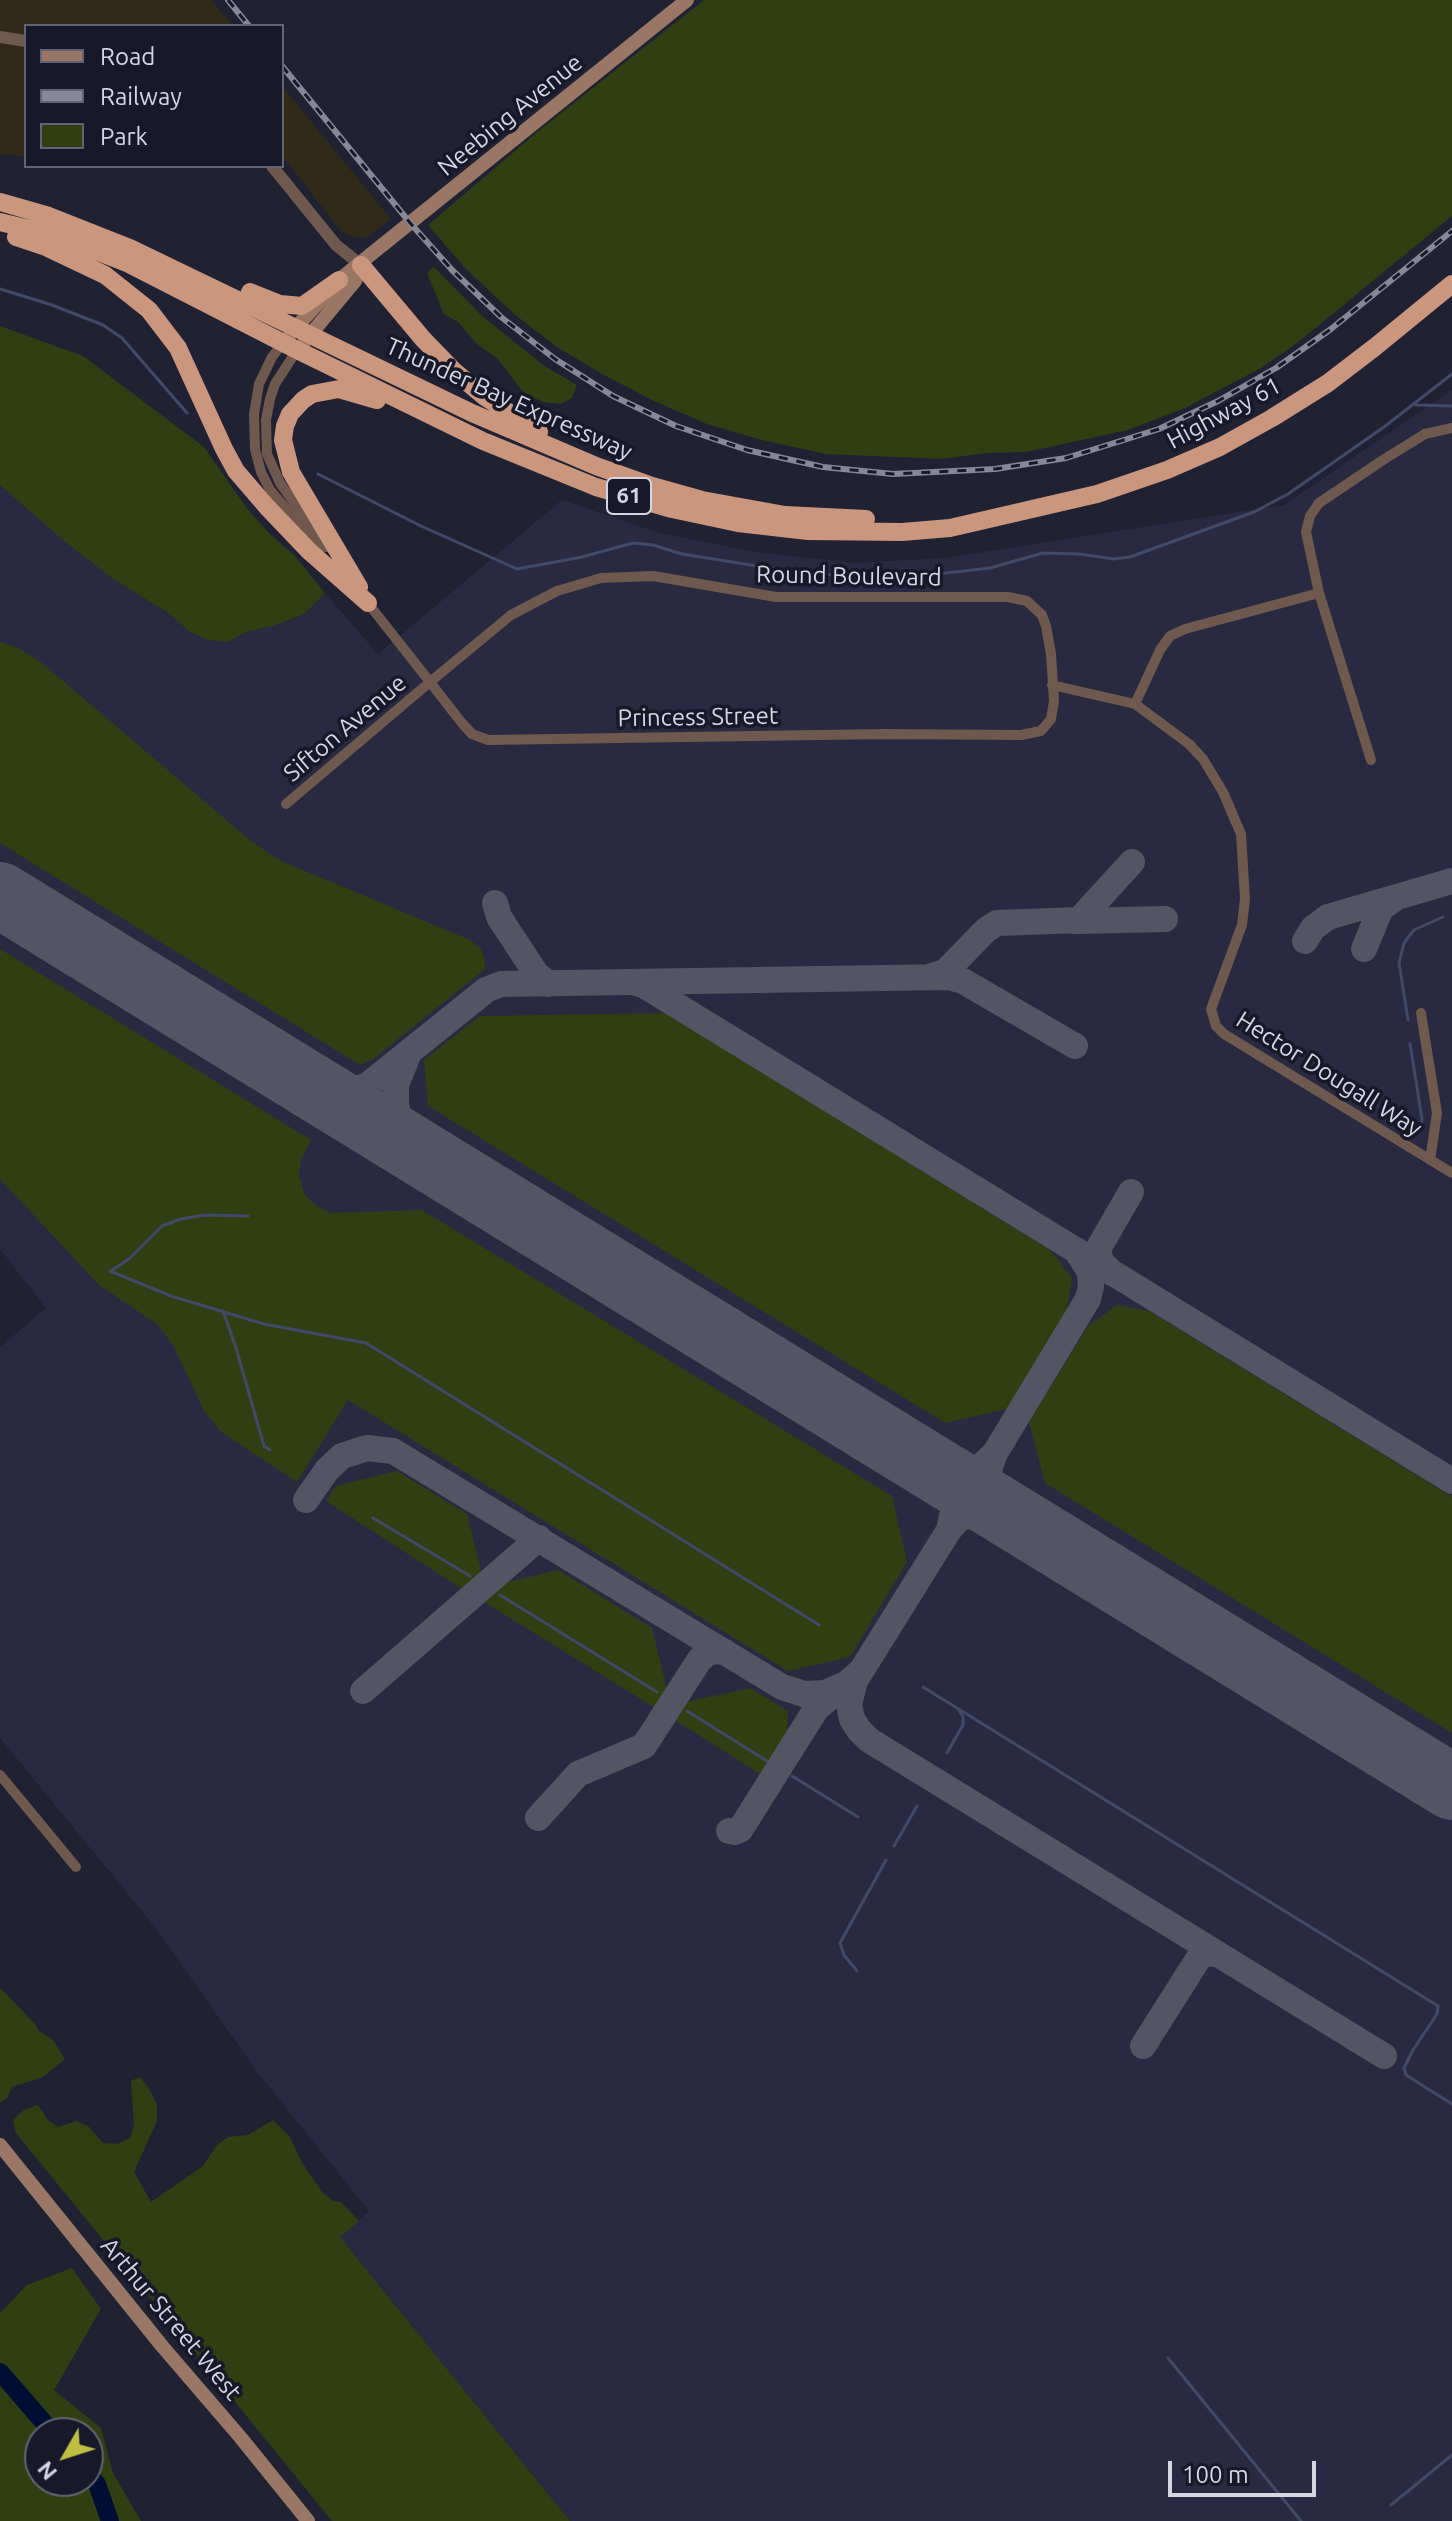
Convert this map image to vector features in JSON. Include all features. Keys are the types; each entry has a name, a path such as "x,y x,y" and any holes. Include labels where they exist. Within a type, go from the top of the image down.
{"highway":[{"name":"Thunder Bay Expressway","path":"0,202 49,216 149,256 486,420 652,486 702,500 785,515 842,519 986,519"},
{"name":"Thunder Bay Expressway","path":"0,222 58,236 129,264 483,441 596,487 672,509 738,523 808,531 902,532 950,528 986,519"},
{"path":"0,232 46,247 105,275 149,310 178,348 236,471 309,551 368,603"},
{"path":"149,256 288,306 307,304 339,280"},
{"path":"361,265 454,371 519,421 596,466"},
{"name":"Highway 61","path":"986,519 1097,494 1167,470 1220,447 1328,383 1452,284"},
{"path":"368,603 291,472 283,440 285,426 296,407 312,394 339,389 372,398 483,441"}],"main road":[{"name":"Neebing Avenue","path":"303,331 339,280 687,0"},
{"name":"Neebing Avenue","path":"290,346 355,281 361,265"},
{"name":"Arthur Street West","path":"0,2145 308,2521"}],"street":[{"path":"0,37 24,41"},
{"path":"274,168 336,245 361,265"},
{"name":"Princess Street","path":"290,346 268,365 257,395 254,435 261,472 276,499 368,603 472,734 481,739 1034,734 1048,725 1051,719 1054,701 1052,685"},
{"path":"1371,760 1319,593 1306,532 1310,516 1319,503 1425,434 1452,428"},
{"name":"Round Boulevard","path":"430,682 511,615 532,603 586,581 635,575 675,579 763,596 1018,598 1027,601 1042,615 1051,654 1052,685"},
{"path":"1052,685 1135,704 1160,650 1170,636 1185,629 1319,593"},
{"name":"Sifton Avenue","path":"286,804 430,682"},
{"name":"Hector Dougall Way","path":"1135,704 1189,744 1203,759 1223,792 1241,834 1245,899 1242,925 1213,1001 1211,1009 1216,1026 1224,1034 1452,1173"},
{"path":"1421,1013 1437,1113 1430,1160"},
{"path":"0,1775 76,1867"}],"shaded area":[{"path":"0,0 211,0 231,24 24,24 24,156 0,154"},
{"path":"284,88 391,219 366,238 350,236 340,230 284,158"},
{"path":"1452,390 1452,2521 570,2521 340,2237 369,2211 258,2073 155,1927 0,1738 0,1347 46,1308 0,1249 0,485 113,579 168,613 190,632 228,642 246,632 304,614 325,593 378,654 562,500 659,533 755,552 854,563 945,558 1284,505"}],"green space":[{"path":"704,0 1452,0 1452,216 1297,343 1261,368 1185,408 1128,430 1026,452 942,459 826,454 762,440 707,424 654,401 557,347 514,314 465,268 428,225 536,133"},
{"path":"434,267 483,317 546,367 577,385 572,398 561,404 543,402 523,392 497,358 477,344 458,322 444,314 427,273"},
{"path":"0,326 83,356 204,447 246,507 295,556 325,593 304,614 246,632 228,642 208,640 190,632 168,613 113,579 63,540 0,485"},
{"path":"0,642 19,648 42,663 251,841 279,860 470,940 480,948 485,969 372,1060 360,1065 0,843"},
{"path":"0,949 311,1140 301,1160 299,1176 305,1195 317,1206 330,1213 422,1210 892,1496 907,1562 850,1657 788,1671 348,1400 297,1482 221,1432 204,1411 174,1347 158,1325 98,1284 0,1179"},
{"path":"665,1013 1050,1250 1072,1278 1066,1313 1007,1409 945,1423 428,1106 424,1060 480,1016"},
{"path":"1117,1305 1149,1311 1452,1497 1452,1733 1045,1483 1029,1422 1088,1326"},
{"path":"397,1471 467,1514 483,1578 468,1590 326,1501 336,1486"},
{"path":"558,1570 652,1628 667,1690 655,1708 481,1600 500,1584"},
{"path":"750,1688 788,1711 787,1737 763,1776 675,1720 686,1702"},
{"path":"0,1988 38,2030 53,2040 65,2059 43,2077 12,2087 7,2098 0,2103"},
{"path":"140,2077 157,2105 157,2121 134,2172 151,2202 203,2166 217,2145 228,2137 248,2135 273,2120 290,2137 301,2161 322,2192 333,2201 341,2202 359,2221 340,2237 570,2521 332,2521 16,2133 13,2120 24,2110 38,2105 48,2120 58,2127 76,2121 88,2126 103,2143 117,2144 130,2138 134,2125 131,2081"},
{"path":"72,2268 101,2309 54,2390 87,2417 24,2417 24,2497 104,2497 104,2439 113,2473 141,2521 0,2521 0,2313 27,2285"}],"waterway":[{"path":"0,289 103,325 122,338 187,413"},
{"path":"318,474 421,526 517,569 582,557 633,543 795,572 850,576 929,575 990,568 1043,553 1114,559 1130,557 1254,512 1288,494 1384,427 1452,374"},
{"path":"1416,405 1452,406"},
{"path":"1408,1020 1399,963 1404,943 1414,930 1443,917"},
{"path":"1410,1044 1422,1119 1421,1129 1416,1133"},
{"path":"111,1271 130,1258 162,1226 205,1215 248,1216"},
{"path":"110,1271 171,1296 264,1324 366,1343 819,1625"},
{"path":"223,1311 264,1446 270,1450"},
{"path":"373,1518 470,1576"},
{"path":"500,1595 657,1692"},
{"path":"923,1687 1438,2006 1437,2014 1404,2068 1406,2075 1452,2104"},
{"path":"947,1753 963,1725 959,1710"},
{"path":"687,1711 767,1761"},
{"path":"792,1776 858,1817"},
{"path":"894,1846 917,1806"},
{"path":"857,1971 844,1955 840,1943 886,1860"},
{"path":"1168,2358 1301,2521"},
{"path":"0,2372 39,2417"},
{"path":"1391,2505 1452,2455"},
{"path":"102,2497 110,2521"}],"taxiway":[{"path":"929,977 945,972 986,930 997,923 1079,920 1132,862"},
{"path":"1305,941 1313,928 1328,917 1452,881"},
{"path":"1364,949 1381,908 1397,897"},
{"path":"495,903 499,917 537,975 549,984"},
{"path":"1076,921 1165,919"},
{"path":"242,1039 318,1087 328,1092 347,1093 368,1085 486,990 501,984 949,977 963,981 1075,1046"},
{"path":"633,982 645,986 1452,1481"},
{"path":"408,1055 396,1085 399,1119 407,1135 418,1146 452,1168"},
{"path":"1112,1273 1101,1262 1098,1249 1131,1192"},
{"path":"929,1462 945,1470 963,1472 978,1469 995,1453 1088,1299 1090,1272 1076,1250"},
{"path":"855,1423 942,1477 951,1491 954,1507 949,1530 855,1681 849,1704 852,1719 859,1730 869,1740 1384,2056"},
{"path":"306,1500 327,1470 342,1456 367,1448 393,1451 782,1687 804,1694 825,1693 846,1684 861,1671"},
{"path":"995,1453 989,1477 992,1491 1002,1507 1088,1559"},
{"path":"949,1530 959,1519 980,1511 996,1512 1016,1522"},
{"path":"363,1691 539,1538"},
{"path":"538,1818 578,1774 644,1746 700,1659 711,1651 725,1652"},
{"path":"729,1831 740,1830 816,1709 840,1689"},
{"path":"1143,2046 1200,1956 1218,1954"}],"runway":[{"path":"0,895 1452,1787"}],"railway":[{"path":"228,0 247,24"},
{"path":"284,68 452,270 501,317 555,359 613,396 676,426 747,450 823,467 893,474 995,469 1066,458 1159,429 1218,401 1276,368 1331,329 1452,231"}]}
